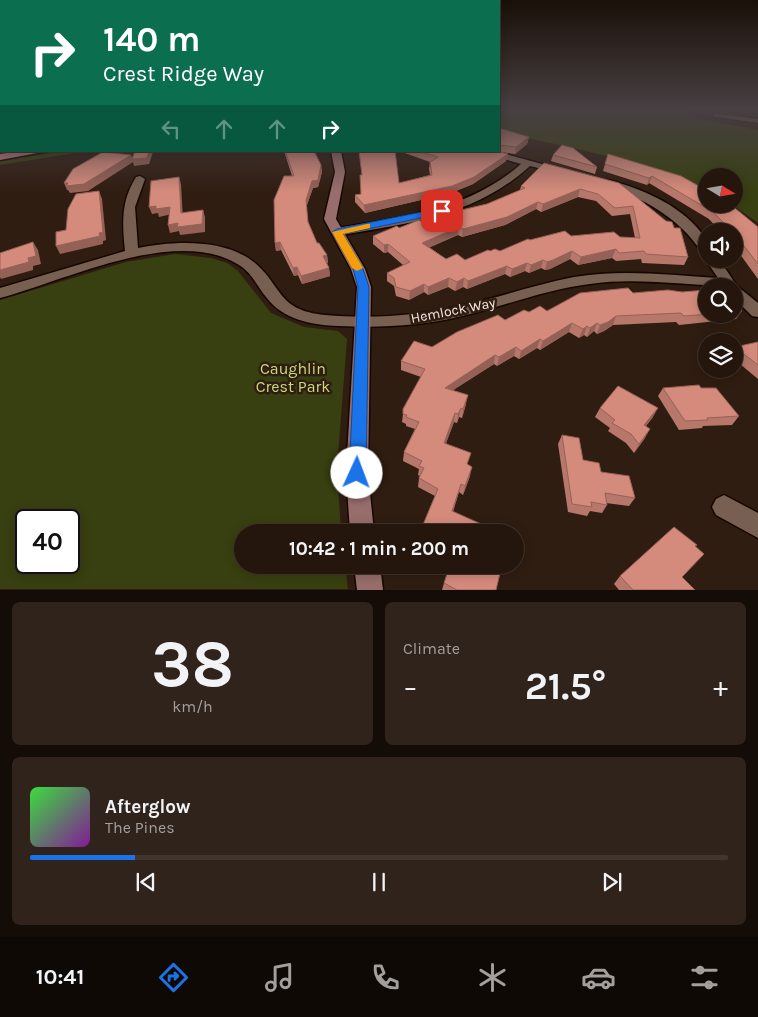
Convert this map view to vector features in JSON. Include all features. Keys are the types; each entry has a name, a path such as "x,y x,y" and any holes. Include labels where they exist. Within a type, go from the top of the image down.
{"main road":[{"path":"0,157 37,152"}],"street":[{"path":"336,152 340,172 330,218 362,278 364,287 357,473 361,524"},
{"path":"485,152 571,173"},
{"path":"337,232 424,215 464,204 494,190 527,163"},
{"path":"132,254 127,212 131,196 140,179"},
{"path":"598,180 635,193 668,210 694,231 698,237"},
{"name":"Hemlock Way","path":"0,293 132,254 184,247 228,254 251,266 280,304 292,312 324,320 412,319 445,315 592,280 698,285"},
{"path":"743,298 758,312"},
{"path":"724,508 758,526"},
{"path":"368,574 370,590"}],"green space":[{"path":"520,137 758,137 758,223 743,212 743,168 698,168 698,187 630,162"},
{"path":"58,152 82,152 0,165 0,161"},
{"name":"Caughlin Crest Park","path":"175,254 211,258 227,263 238,271 271,313 304,327 338,331 347,339 337,469 340,524 234,524 234,574 346,574 348,589 0,589 0,300 126,262"}],"building":[{"path":"500,137 529,137 516,147 500,145"},
{"path":"562,145 573,148 597,167 553,155"},
{"path":"103,152 131,155 84,184 66,186 68,183 64,183 73,169"},
{"path":"135,152 149,152 147,158 132,159"},
{"path":"285,152 314,152 321,165 318,180 312,181 306,200 308,222 317,243 319,243 327,255 323,256 329,268 301,276 297,267 293,268 280,242 275,243 274,200 284,176 294,176"},
{"path":"359,152 395,152 399,183 432,175 430,162 438,157 422,152 500,152 508,154 474,177 452,186 364,205 355,195 361,194 360,175 362,175"},
{"path":"608,154 681,176 698,186 698,203 652,176 649,178 605,164"},
{"path":"544,163 619,183 666,221 672,222 674,228 680,228 688,257 646,254 644,251 619,253 616,249 581,257 572,251 547,262 543,260 531,265 527,263 512,269 507,266 468,281 464,278 457,282 449,278 428,287 424,284 410,291 396,287 394,278 387,273 410,262 388,244 384,245 373,236 397,226 399,228 419,220 424,223 453,212 487,204 525,188 521,186","holes":["580,189 598,194 615,208 633,206 640,238 620,237 614,232 571,236 565,231 528,239 500,251 495,249 488,250 465,260 457,254 446,259 422,243 459,227 463,229 507,217 538,202 543,204"]},
{"path":"179,177 181,213 203,210 202,224 177,227 178,223 168,225 170,207 156,209 156,206 149,207 151,181"},
{"path":"99,191 103,232 99,233 100,236 56,246 56,232 66,230 68,209 76,194"},
{"path":"714,213 741,213 758,227 758,264 743,245 743,223 724,223"},
{"path":"33,242 36,256 28,258 29,262 0,270 0,253"},
{"path":"628,288 633,293 668,290 682,292 698,291 698,315 684,316 681,313 616,316 608,322 600,325 597,323 590,328 587,326 583,329 572,323 543,341 540,339 521,351 516,347 499,357 495,355 445,388 468,395 463,409 461,408 458,414 455,413 444,443 471,453 467,464 472,467 465,486 461,484 452,511 481,524 423,524 438,489 419,478 424,468 419,466 422,461 404,452 419,422 406,417 407,415 403,414 403,409 425,369 401,361 414,341 432,347 457,332 498,315 505,320 524,310 529,312 540,306 547,311 580,293"},
{"path":"758,342 758,365 743,353 743,345"},
{"path":"699,385 701,388 716,388 739,416 685,421 663,388"},
{"path":"618,386 658,408 644,425 650,429 639,444 631,434 612,423 615,420 600,408"},
{"path":"562,435 579,438 583,460 599,463 601,472 629,476 635,498 605,493 607,505 591,502 592,507 572,504"},
{"path":"674,527 697,545 695,546 704,554 682,577 695,590 633,590 620,576"},
{"path":"447,574 500,574 496,590 457,590 444,583"}],"slow traffic":[{"path":"357,268 337,232 367,226"}],"route":[{"path":"357,473 364,287 358,269 337,232 442,211"}]}
